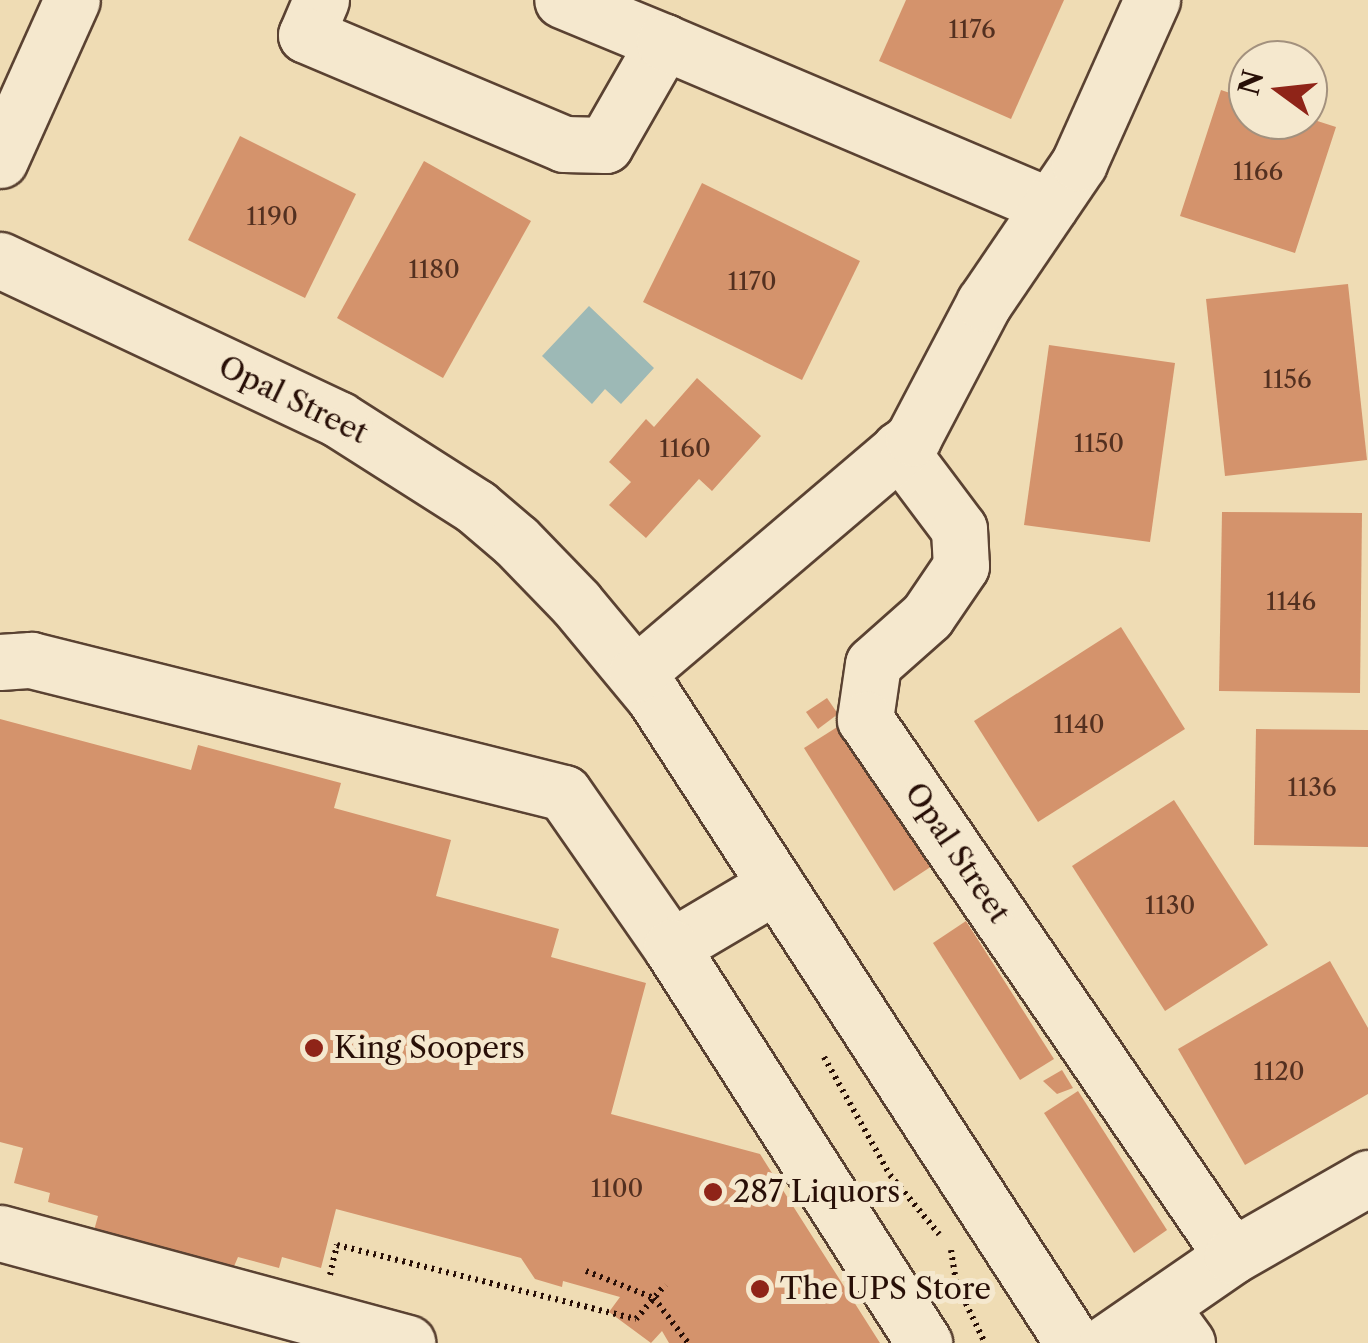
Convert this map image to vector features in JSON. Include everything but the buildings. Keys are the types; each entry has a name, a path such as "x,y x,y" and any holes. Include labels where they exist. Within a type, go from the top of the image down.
{"street":[{"path":"0,160 72,0"},
{"path":"321,0 306,35 564,144 605,145 664,42"},
{"path":"562,0 1050,206"},
{"path":"636,674 913,438 984,303 1080,163 1152,0"},
{"name":"Opal Street","path":"0,260 338,419 398,453 476,506 516,541 636,674 1072,1343"},
{"name":"Opal Street","path":"899,449 959,529 962,566 928,616 873,664 866,719 1232,1256"},
{"path":"0,662 32,660 564,793 671,947 924,1343"},
{"path":"671,947 776,885"},
{"path":"1106,1343 1174,1324 1232,1256 1368,1178"},
{"path":"0,1233 407,1343"}],"path":[{"path":"823,1053 890,1176 961,1264"},
{"path":"310,1276 329,1280 337,1245 636,1319 666,1285"},
{"path":"951,1250 956,1284 984,1343"},
{"path":"586,1271 654,1298 688,1343"}],"water":[{"path":"589,306 654,368 621,404 605,389 592,404 542,356"}],"place":[{"name":"King Soopers","path":"314,1048"},
{"name":"287 Liquors","path":"713,1192"},
{"name":"The UPS Store","path":"760,1289"}]}
